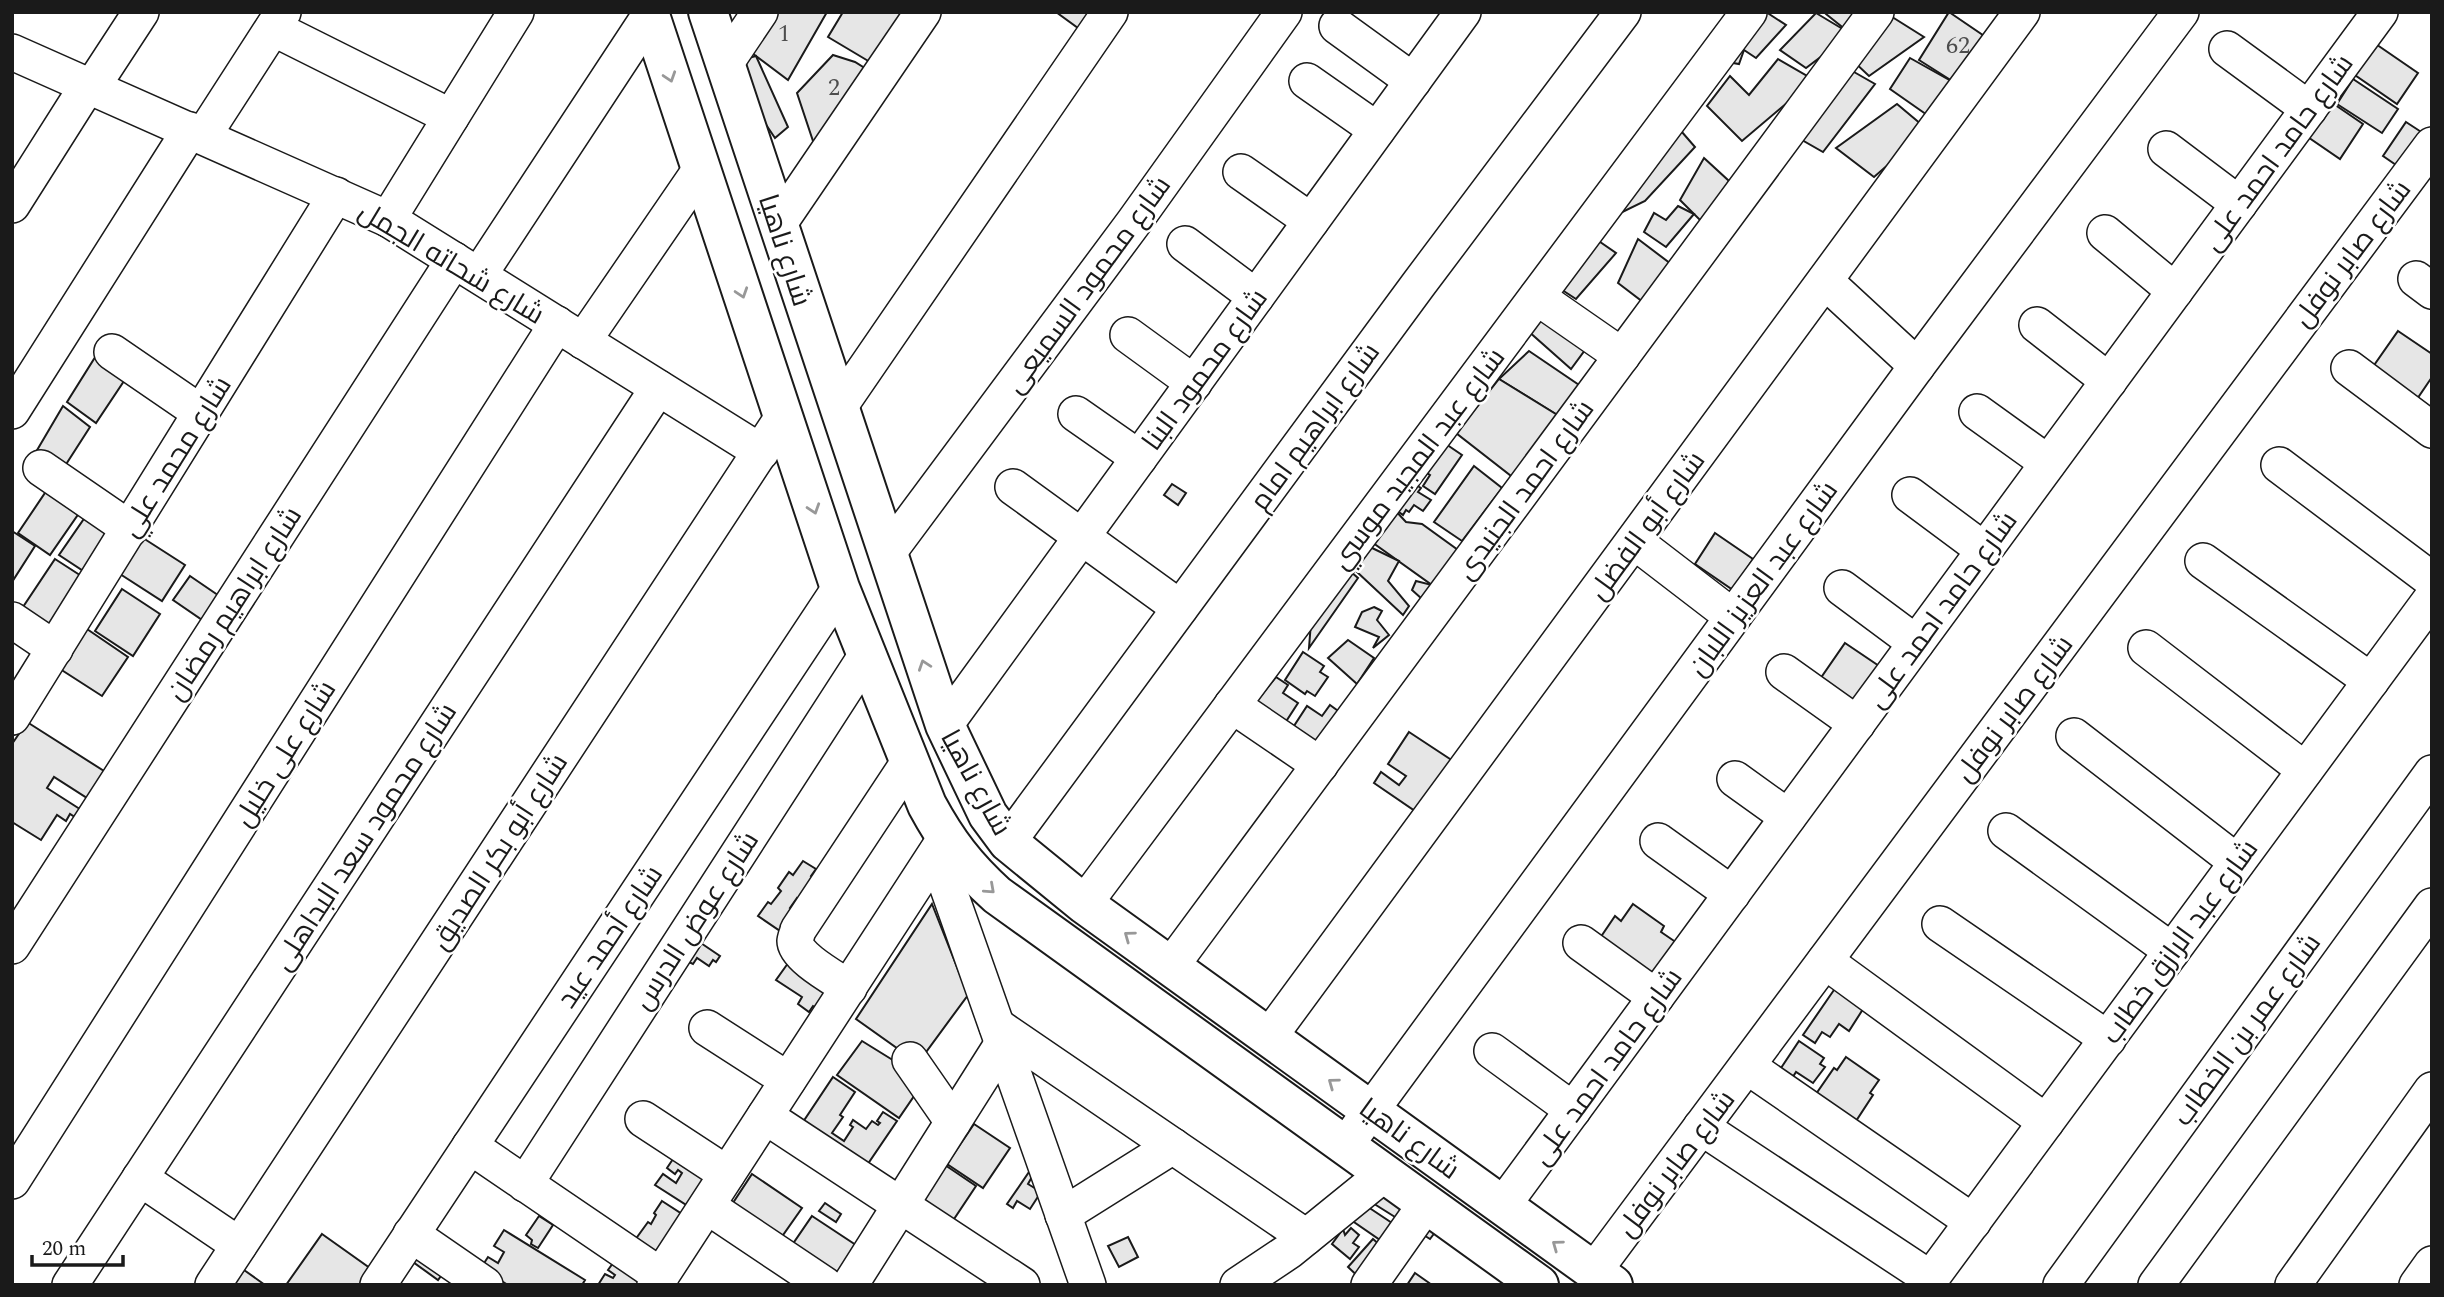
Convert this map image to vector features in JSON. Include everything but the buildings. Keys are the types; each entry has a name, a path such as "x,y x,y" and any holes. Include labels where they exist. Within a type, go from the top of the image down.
{"main road":[{"name":"شارع ناهيا","path":"708,12 944,725 998,829 1084,904 1604,1278"},
{"name":"شارع ناهيا","path":"649,14 701,169 779,439 927,805 940,847 997,895 1426,1204 1516,1278"},
{"path":"779,439 842,418"},
{"path":"940,847 998,829"}],"street":[{"path":"12,205 141,12"},
{"path":"388,219 516,12"},
{"path":"725,64 760,12"},
{"path":"778,225 923,12"},
{"path":"842,418 1111,12"},
{"name":"شارع محمود السميعى","path":"887,554 1134,222 1284,12"},
{"name":"شارع محمود البنا","path":"944,725 1463,12"},
{"name":"شارع ابراهيم امام","path":"998,829 1180,608 1623,12"},
{"name":"شارع عبد المجيد موسي","path":"1084,904 1749,12"},
{"name":"شارع احمد الجنيدى","path":"1171,966 1876,12"},
{"name":"شارع أبو الفضل","path":"1269,1037 2022,12"},
{"name":"شارع عبد العزيز اللبان","path":"1345,1146 1917,366 2181,12"},
{"name":"شارع حامد احمد على","path":"1503,1205 2380,12"},
{"name":"شارع ابراهيم رمضان","path":"12,946 466,268 649,14"},
{"path":"12,411 196,133 278,20 451,117"},
{"path":"1337,26 1413,81"},
{"path":"2227,49 2309,109"},
{"name":"شارع شحاته الجمل","path":"12,52 388,219 658,388 779,439"},
{"path":"1307,81 1377,130"},
{"name":"شارع صابر نوفل","path":"1604,1278 1702,1127 2432,145"},
{"path":"2166,149 2239,204"},
{"name":"شارع على خليل","path":"12,1181 570,333 701,169"},
{"path":"1241,172 1311,221"},
{"name":"شارع محمد علي","path":"12,717 336,195"},
{"path":"2105,233 2175,291"},
{"path":"1185,244 1256,298"},
{"path":"1825,281 1917,366"},
{"path":"1537,298 1622,356"},
{"path":"2037,325 2109,381"},
{"path":"1128,335 1194,383"},
{"path":"112,352 201,414"},
{"path":"2348,368 2432,430"},
{"name":"شارع محمود سعد البداهلى","path":"70,1285 658,388"},
{"path":"1977,412 2048,463"},
{"path":"1076,414 1139,458"},
{"name":"شارع أبو بكر الصديق","path":"213,1285 779,439"},
{"path":"2279,465 2432,580"},
{"path":"41,468 130,529"},
{"path":"1013,486 1180,608"},
{"path":"1910,495 1984,551"},
{"path":"1634,541 1734,617"},
{"path":"2203,561 2371,681"},
{"name":"شارع أحمد عيد","path":"378,1285 841,588"},
{"path":"1842,588 1916,643"},
{"name":"شارع عبد الرازق خطاب","path":"1928,1282 2432,598"},
{"path":"12,620 55,649"},
{"path":"2146,648 2305,770"},
{"name":"شارع عوض الدرس","path":"525,1184 866,656"},
{"path":"1784,672 1857,723"},
{"path":"1232,705 1320,765"},
{"path":"2074,736 2237,862"},
{"path":"849,988 804,957 797,949 795,940 798,930 909,762"},
{"name":"شارع عمر بن الخطاب","path":"2061,1285 2432,773"},
{"path":"1735,779 1788,817"},
{"path":"2006,831 2172,951"},
{"path":"1658,841 1732,894"},
{"path":"470,1146 658,1280 940,847"},
{"path":"940,847 1000,1034 1086,1284"},
{"path":"2156,1285 2432,906"},
{"path":"1940,924 2108,1039"},
{"path":"1581,943 1656,997"},
{"path":"1825,961 2046,1122"},
{"path":"707,1028 788,1080"},
{"path":"850,1285 953,1122 1000,1034"},
{"path":"1000,1034 1173,1146 1306,1237"},
{"path":"1492,1051 1573,1110"},
{"path":"910,1060 953,1122"},
{"path":"1748,1066 1973,1222"},
{"path":"2293,1285 2432,1090"},
{"path":"765,1116 1022,1285"},
{"path":"643,1119 727,1174"},
{"path":"1702,1127 1928,1282"},
{"path":"1063,1215 1173,1146"},
{"path":"1238,1285 1272,1264 1384,1174"},
{"path":"140,1178 239,1245"},
{"path":"1369,1285 1426,1204"},
{"path":"707,1206 825,1285"},
{"path":"411,1234 485,1285"},
{"path":"2417,1285 2432,1264"}]}
